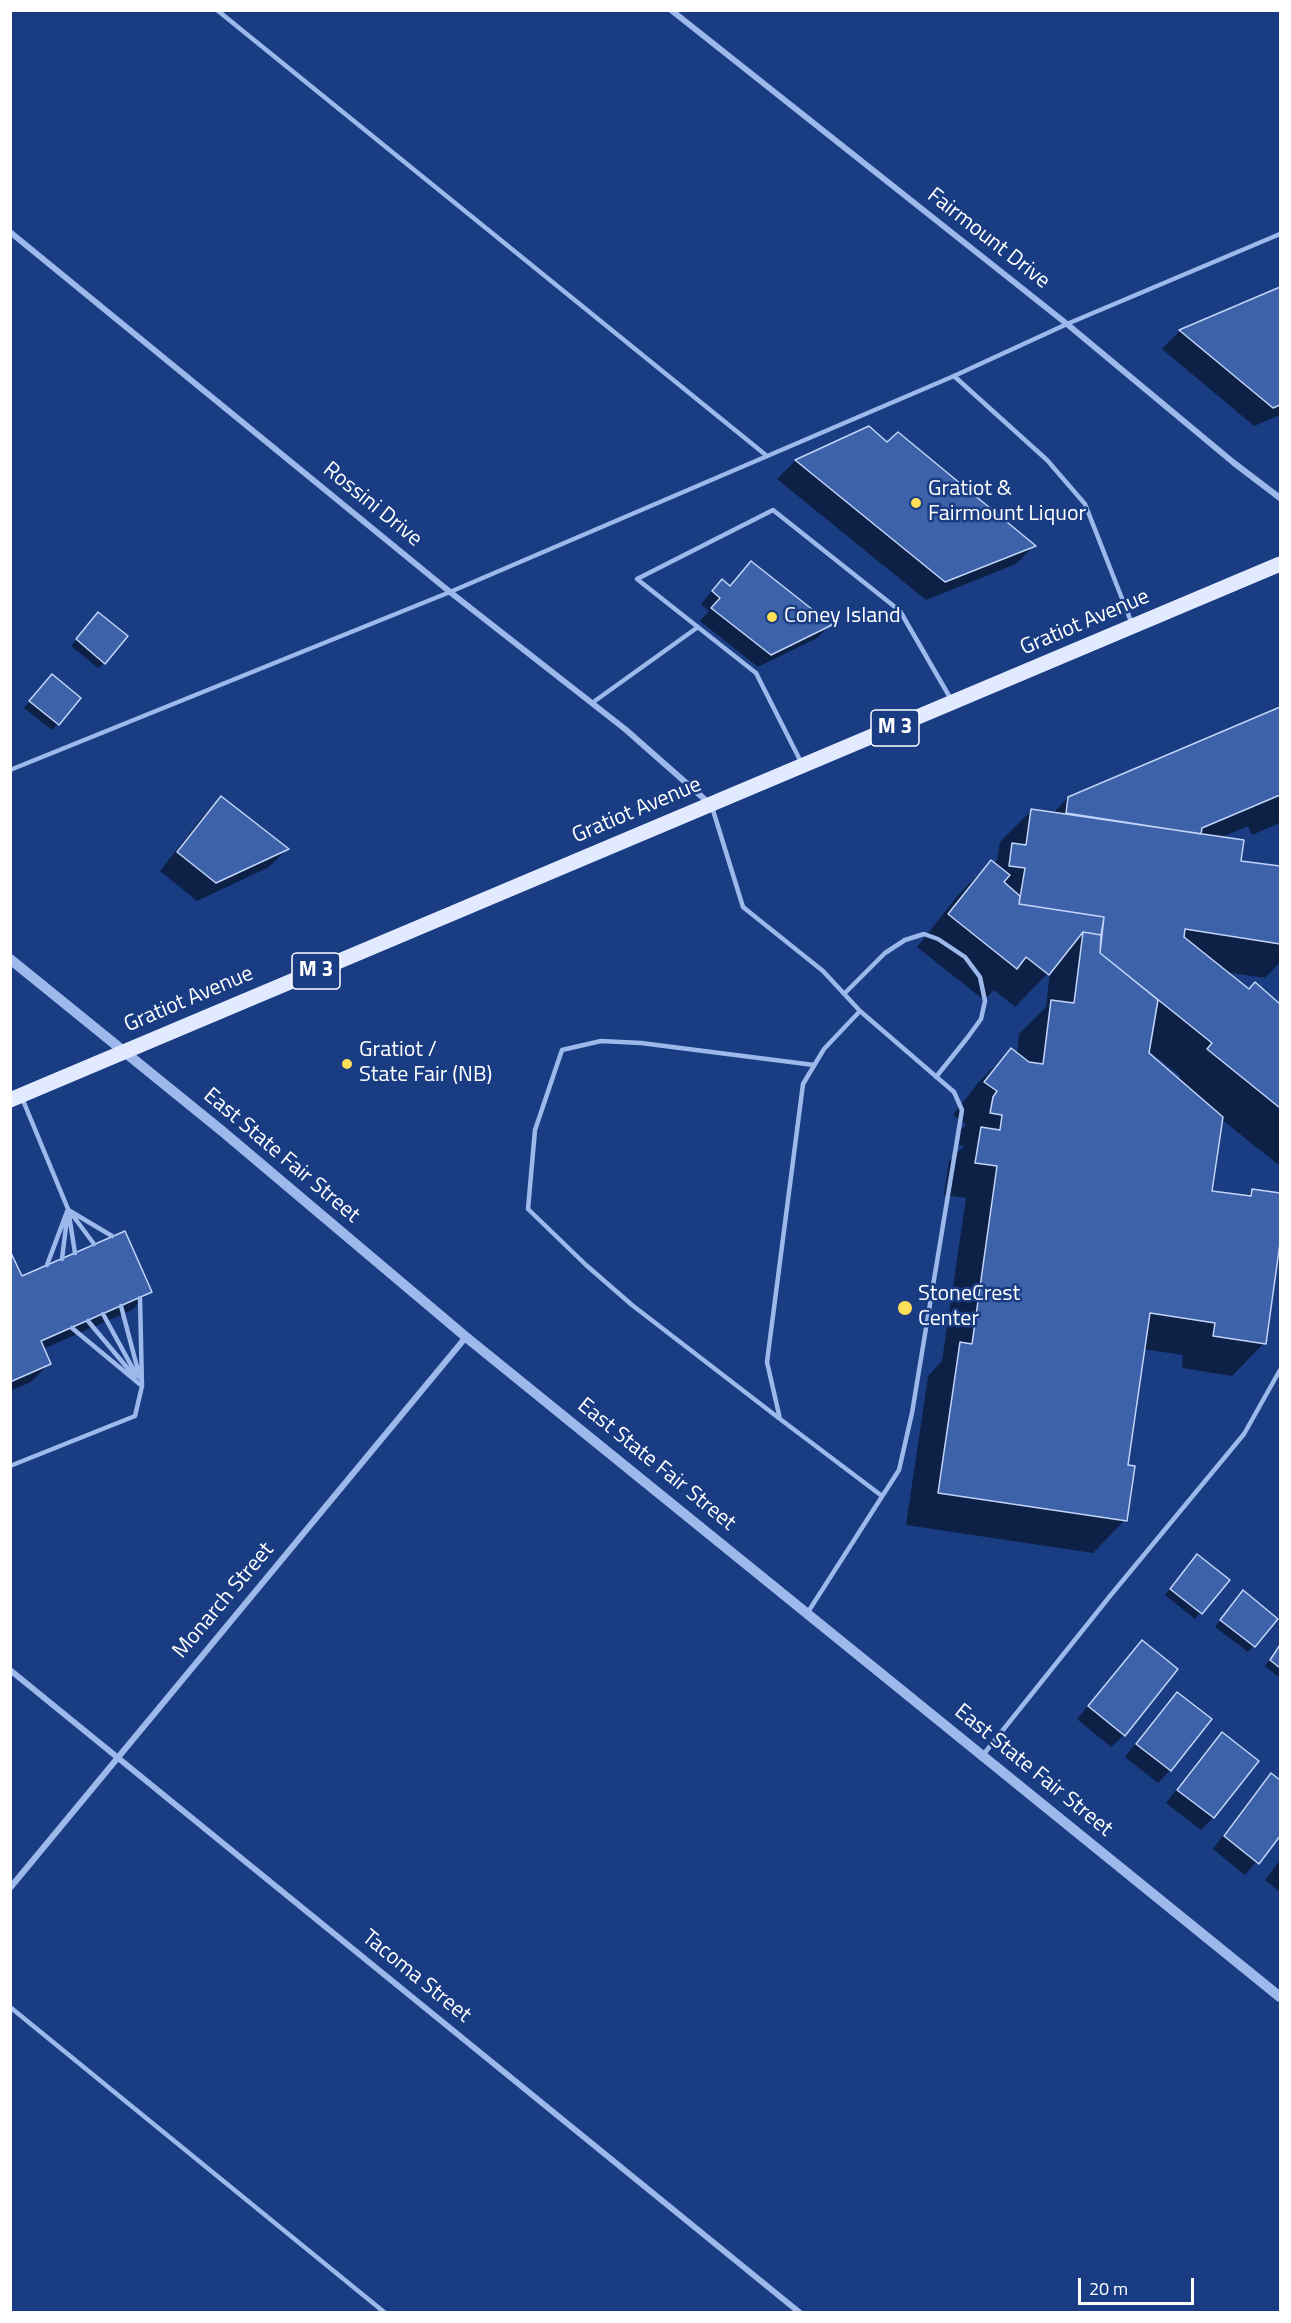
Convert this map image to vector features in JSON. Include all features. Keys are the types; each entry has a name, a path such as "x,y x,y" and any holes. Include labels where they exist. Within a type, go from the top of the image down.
{"main road":[{"name":"Gratiot Avenue","path":"15,1098 1281,564"}],"street":[{"name":"Fairmount Drive","path":"674,12 1067,324 1234,464 1281,498"},
{"name":"Rossini Drive","path":"10,232 450,592 592,704 712,805"},
{"name":"East State Fair Street","path":"10,959 222,1131 466,1336 1281,1997"},
{"name":"Monarch Street","path":"10,1888 466,1336"},
{"name":"Tacoma Street","path":"10,1670 799,2313"}],"lane":[{"path":"217,10 767,456"},
{"path":"10,770 450,592 954,376 1067,324 1281,234"},
{"path":"954,376 1047,460 1085,504 1133,627"},
{"path":"803,766 756,673 637,579 773,510 900,611 953,703"},
{"path":"592,704 698,627"},
{"path":"712,805 743,907 823,972 860,1011 954,1092 962,1110 912,1413 899,1470 807,1613"},
{"path":"844,994 885,953 904,940 924,934 938,939 965,957 980,976 986,1001 981,1019 936,1077"},
{"path":"780,1419 767,1362 803,1084 824,1049 860,1011"},
{"path":"814,1065 641,1043 601,1041 562,1050 535,1130 528,1209 586,1265 632,1305 882,1496"},
{"path":"15,1098 68,1209 94,1244"},
{"path":"68,1209 112,1236"},
{"path":"68,1209 75,1253"},
{"path":"62,1259 68,1209"},
{"path":"47,1265 68,1209"},
{"path":"10,1466 135,1416 142,1386 140,1298"},
{"path":"121,1306 142,1386"},
{"path":"103,1314 142,1386"},
{"path":"88,1321 142,1386"},
{"path":"72,1328 142,1386"},
{"path":"983,1755 1244,1434 1281,1370"},
{"path":"10,2007 384,2313"}],"building":[{"path":"1280,287 1280,405 1273,408 1179,330"},
{"name":"Gratiot & Fairmount Liquor","path":"869,426 887,442 898,432 1036,546 945,582 795,460"},
{"name":"Coney Island","path":"751,561 832,625 771,655 711,608 720,598 712,591 722,579 730,586"},
{"path":"98,612 128,636 105,664 76,639"},
{"path":"52,674 81,698 59,725 29,701"},
{"path":"1280,707 1280,795 1202,828 1201,834 1066,813 1068,797"},
{"path":"221,796 289,849 216,883 177,852"},
{"path":"1031,809 1244,840 1241,861 1280,866 1280,944 1185,929 1184,937 1249,989 1255,982 1280,1004 1280,1108 1207,1049 1212,1043 1100,953 1104,917 1019,904 1025,868 1009,866 1012,843 1026,845"},
{"path":"991,860 1010,875 1004,882 1020,896 1019,904 1104,917 1101,935 1083,932 1049,975 1026,957 1017,969 948,914"},
{"path":"1083,932 1101,935 1100,953 1158,1000 1149,1053 1223,1117 1212,1191 1251,1196 1252,1189 1280,1193 1280,1243 1266,1344 1213,1336 1215,1323 1150,1313 1128,1465 1135,1466 1127,1521 938,1493 960,1342 972,1344 997,1166 975,1163 981,1127 1000,1130 1002,1115 990,1113 993,1097 997,1091 984,1082 1011,1048 1029,1062 1043,1064 1051,1000 1074,1003"},
{"path":"125,1231 152,1292 41,1341 51,1364 10,1382 10,1251 22,1276"},
{"path":"1197,1554 1230,1580 1202,1614 1170,1589"},
{"path":"1243,1590 1278,1619 1255,1647 1220,1620"},
{"path":"1142,1640 1178,1669 1125,1736 1088,1706"},
{"path":"1280,1645 1280,1668 1270,1660"},
{"path":"1177,1692 1212,1719 1171,1771 1136,1744"},
{"path":"1222,1732 1259,1761 1214,1818 1177,1790"},
{"path":"1271,1773 1280,1780 1280,1836 1259,1864 1224,1836"}],"place":[{"name":"Gratiot & Fairmount Liquor","path":"916,503"},
{"name":"Coney Island","path":"772,617"},
{"name":"Gratiot / State Fair (NB)","path":"347,1064"},
{"name":"StoneCrest Center","path":"905,1308"}]}
